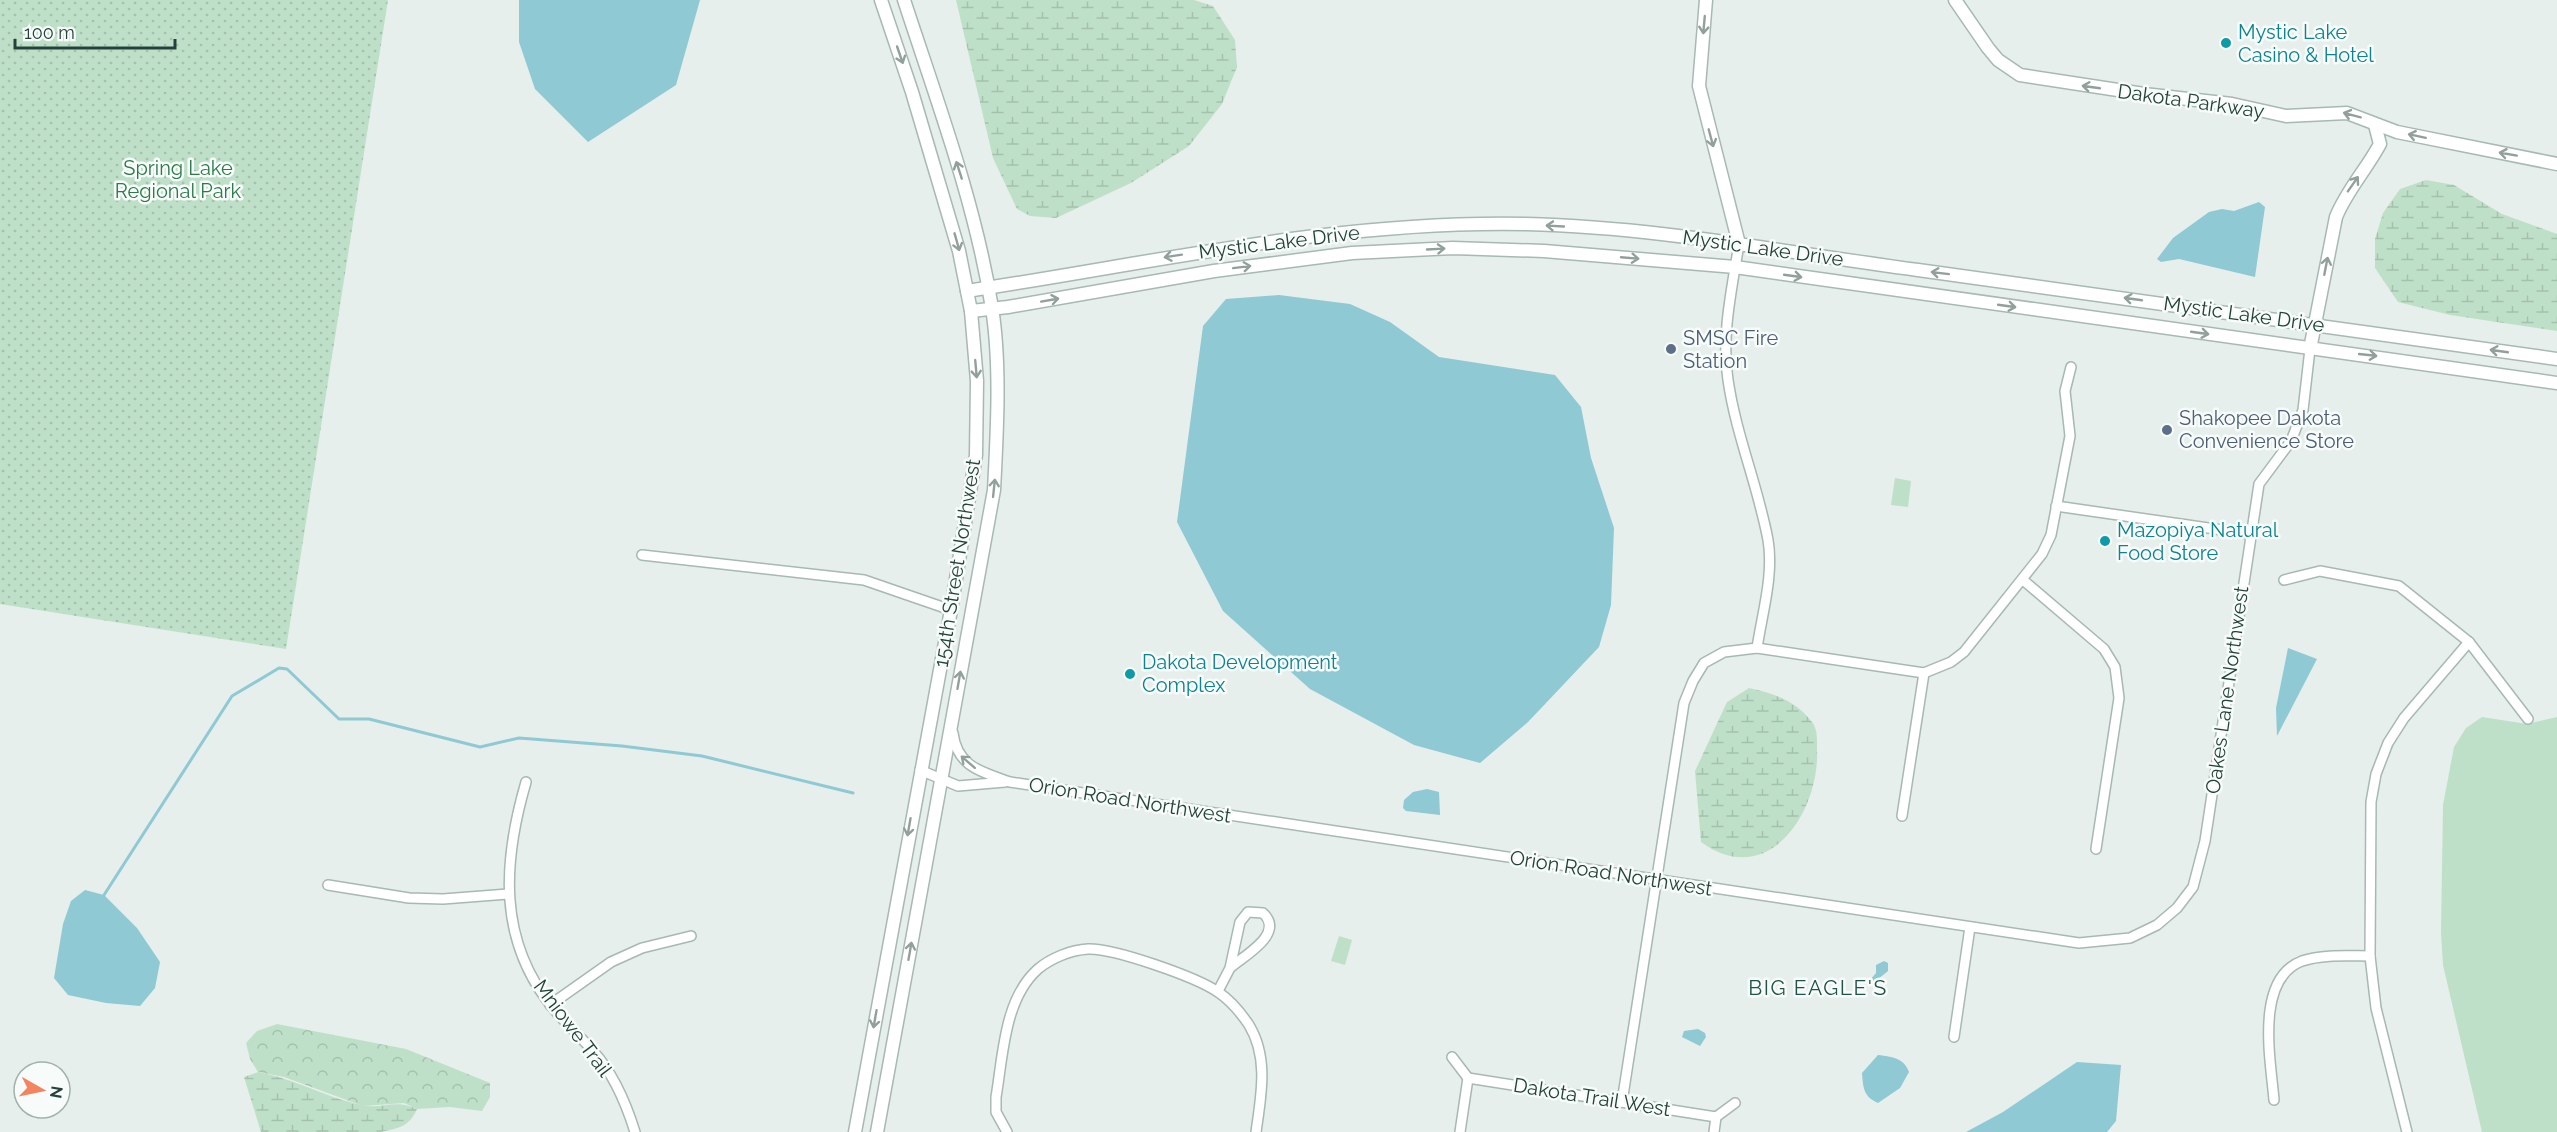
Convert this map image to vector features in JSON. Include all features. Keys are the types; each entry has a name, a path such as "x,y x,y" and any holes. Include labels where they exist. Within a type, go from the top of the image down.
{"street":[{"name":"154th Street Northwest","path":"855,1132 951,610 976,455 977,381 971,311 959,251 912,92 881,0"},
{"name":"154th Street Northwest","path":"877,1132 994,490 998,426 992,309 970,204 904,0"},
{"path":"1706,0 1699,86 1739,244 1729,303 1728,379 1768,540 1769,557 1757,648"},
{"name":"Dakota Parkway","path":"1955,0 1998,60 2020,75 2144,94 2232,104 2286,116 2347,112 2375,125 2458,146 2557,164"},
{"name":"Oakes Lane Northwest","path":"2193,887 2205,841 2259,484 2291,441 2303,410 2310,349 2336,217 2345,197 2371,162 2380,144 2375,125"},
{"name":"Mystic Lake Drive","path":"967,291 1263,242 1440,225 1526,224 1626,230 1739,244 2316,323 2557,359"},
{"name":"Mystic Lake Drive","path":"971,311 1214,271 1352,253 1453,248 1544,251 1735,267 2310,349 2404,359 2557,381"},
{"path":"1622,1102 1684,703 1693,681 1704,663 1724,652 1757,648 1924,673 1951,662 1964,652 2043,555 2051,535 2070,436 2065,391 2071,367"},
{"path":"2056,506 2250,534"},
{"path":"642,555 864,580 951,610"},
{"path":"2283,580 2320,572 2399,586 2469,642 2528,718"},
{"path":"2023,580 2104,649 2115,667 2119,698 2096,849"},
{"path":"2408,1132 2376,1008 2370,956 2371,802 2376,774 2388,743 2404,718 2469,642"},
{"path":"1902,816 1924,673"},
{"name":"Orion Road Northwest","path":"952,721 955,749 963,759 976,770 1010,782 2079,943 2130,938 2157,925 2177,908 2193,887"},
{"name":"Orion Road Northwest","path":"920,770 958,786 1010,782"},
{"name":"Mniowe Trail","path":"526,783 515,822 508,864 508,894 519,948 550,1005 595,1053 611,1076 626,1104 635,1132"},
{"path":"328,885 409,898 508,894"},
{"path":"1218,991 1230,968 1239,922 1248,912 1263,913 1270,919 1271,928 1267,937 1230,968"},
{"path":"1954,1037 1970,927"},
{"path":"550,1005 611,962 642,948 691,936"},
{"path":"1006,1132 996,1112 996,1097 1010,1022 1024,986 1038,969 1076,951 1116,952 1218,991 1238,1010 1250,1026 1258,1047 1262,1069 1262,1090 1256,1132"},
{"path":"2274,1100 2269,1014 2273,992 2281,978 2300,962 2329,956 2370,956"},
{"path":"1452,1057 1467,1078 1460,1132"},
{"name":"Dakota Trail West","path":"1467,1078 1716,1117"},
{"path":"1714,1132 1716,1117 1735,1102"}],"green space":[{"name":"Spring Lake Regional Park","path":"0,0 388,0 286,649 0,604"},
{"path":"956,0 1194,0 1213,6 1235,40 1237,67 1222,104 1189,146 1131,183 1056,218 1030,216 1017,209 993,158"},
{"path":"2426,180 2454,185 2502,214 2557,234 2557,331 2450,315 2398,302 2375,268 2375,239 2383,213 2400,189"},
{"path":"1895,478 1911,481 1908,507 1891,505"},
{"path":"1749,688 1776,696 1799,708 1814,725 1817,742 1816,773 1810,797 1799,819 1785,838 1768,851 1748,857 1725,855 1701,842 1695,771 1727,702"},
{"path":"2482,717 2527,724 2557,717 2557,1132 2482,1132 2443,965 2441,933 2443,805 2454,747 2466,728"},
{"path":"1339,936 1352,940 1345,965 1331,961"},
{"path":"277,1024 406,1049 490,1083 490,1097 482,1111 450,1107 417,1109 404,1103 363,1106 284,1077 258,1072 250,1059 246,1043 257,1031"},
{"path":"258,1072 362,1105 402,1104 417,1109 411,1120 403,1126 381,1132 261,1132 244,1077"}],"water":[{"path":"519,0 700,0 676,85 588,142 535,89 519,42"},
{"path":"2259,202 2265,207 2255,277 2179,259 2161,262 2157,259 2173,238 2209,212 2222,209 2234,211"},
{"path":"1279,295 1350,304 1390,322 1439,357 1555,375 1581,407 1591,458 1614,528 1611,605 1599,647 1528,722 1480,763 1414,745 1310,689 1223,611 1177,522 1203,326 1226,299"},
{"path":"2288,648 2317,659 2277,736 2276,708"},
{"path":"1427,789 1439,792 1440,815 1406,811 1403,808 1404,800 1413,792"},
{"path":"85,890 104,895 137,928 160,962 155,988 140,1006 106,1003 68,995 54,978 63,924 71,901"},
{"path":"1884,961 1888,963 1888,971 1872,984 1871,979 1876,973 1876,965"},
{"path":"1698,1029 1705,1033 1706,1037 1700,1046 1682,1037 1684,1031"},
{"path":"1878,1055 1901,1061 1909,1072 1900,1088 1878,1103 1865,1091 1862,1073"},
{"path":"2077,1062 2121,1065 2116,1121 2107,1132 1966,1132 2003,1112"}],"waterway":[{"path":"104,895 232,696 279,668 287,669 339,719 369,719 480,747 519,738 622,746 702,756 853,793"}],"place":[{"name":"Mystic Lake Casino & Hotel","path":"2226,43"},
{"name":"SMSC Fire Station","path":"1671,349"},
{"name":"Shakopee Dakota Convenience Store","path":"2167,430"},
{"name":"Mazopiya Natural Food Store","path":"2105,541"},
{"name":"Dakota Development Complex","path":"1130,674"}],"district":[{"name":"BIG EAGLE'S","path":"1818,987"}]}
